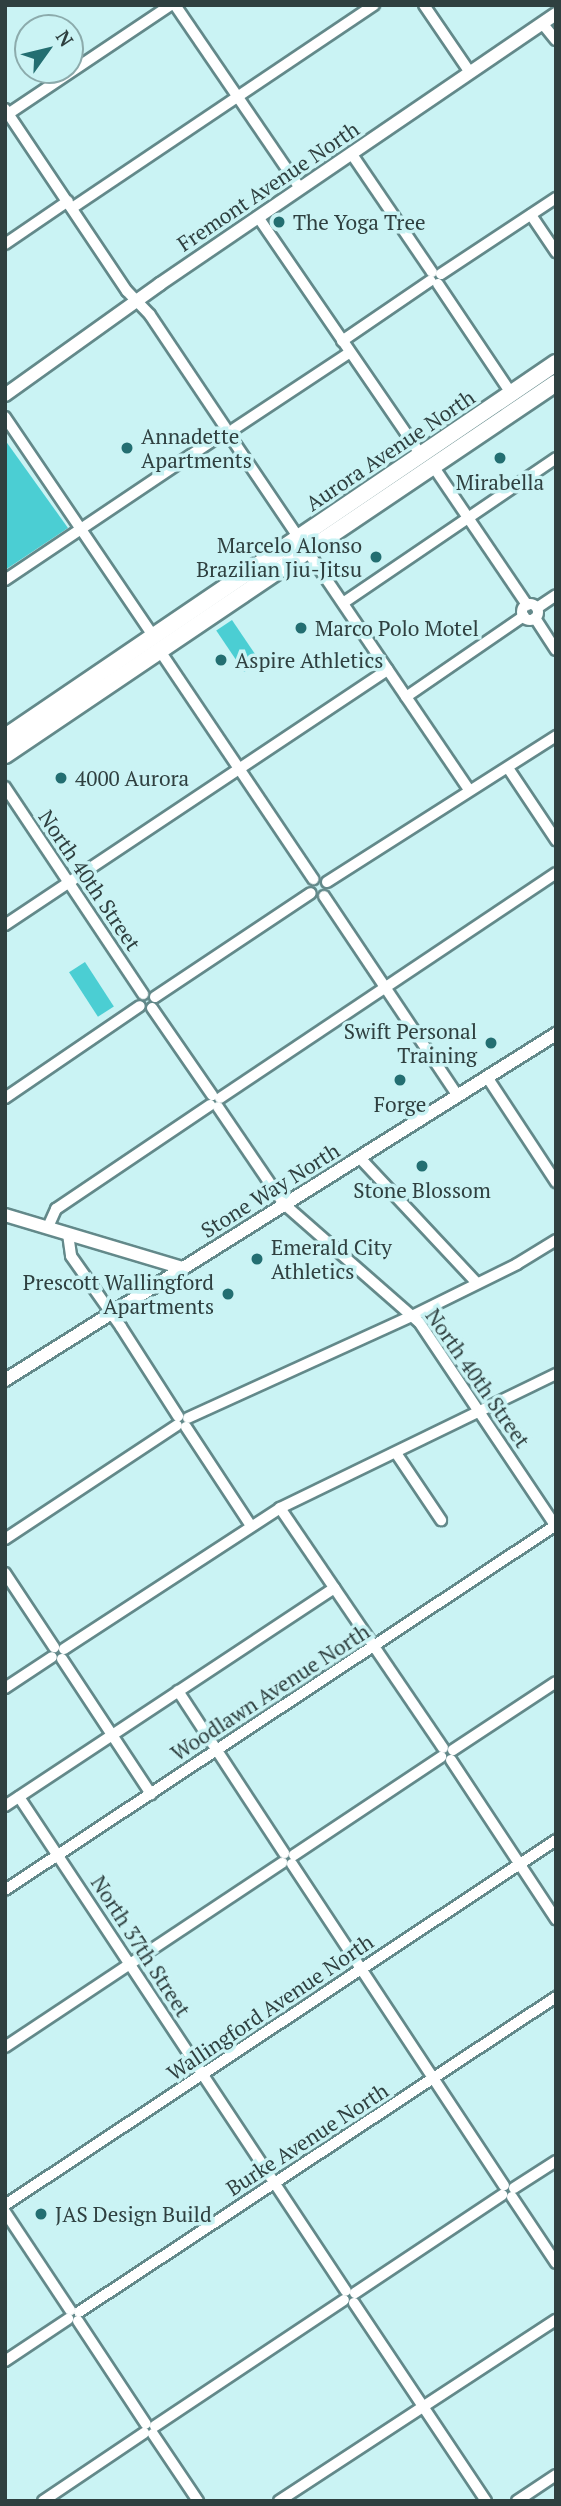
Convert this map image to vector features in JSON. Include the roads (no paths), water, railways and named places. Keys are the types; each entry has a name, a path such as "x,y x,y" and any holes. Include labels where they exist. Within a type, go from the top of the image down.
{"highway":[{"name":"Aurora Avenue North","path":"5,755 308,552 511,393 556,363"},
{"name":"Aurora Avenue North","path":"5,737 152,634 298,537 555,385"}],"main road":[{"name":"Fremont Avenue North","path":"5,395 469,71 556,14"},
{"name":"Stone Way North","path":"5,1380 556,1034"},
{"path":"5,1215 183,1268"}],"street":[{"path":"298,537 150,315 137,302 7,111 173,5 300,188"},
{"path":"5,244 70,205 374,5"},
{"path":"424,5 469,71"},
{"path":"542,23 556,40"},
{"path":"351,153 511,393"},
{"path":"342,341 556,198"},
{"path":"531,215 556,252"},
{"path":"258,217 349,353 467,517 556,650"},
{"path":"5,580 349,353"},
{"path":"5,417 152,634"},
{"path":"343,603 556,458"},
{"path":"308,552 469,790"},
{"path":"406,697 556,595"},
{"path":"160,651 313,879"},
{"path":"5,925 388,670"},
{"path":"327,883 556,736"},
{"path":"508,768 556,840"},
{"name":"North 40th Street","path":"5,787 143,994 150,993 149,1004 284,1204 412,1315 556,1526"},
{"path":"48,1227 56,1209 556,873"},
{"path":"323,878 327,883 329,890 324,896 316,897 311,893 309,887 313,879 323,878"},
{"path":"5,1098 311,893"},
{"path":"324,896 457,1095"},
{"path":"487,1077 556,1182"},
{"path":"359,1157 477,1283"},
{"path":"68,1234 71,1256 251,1525"},
{"path":"5,1539 182,1422 517,1264 556,1240"},
{"path":"5,1688 280,1508 556,1374"},
{"path":"396,1453 441,1520"},
{"path":"280,1508 556,1919"},
{"name":"Woodlawn Avenue North","path":"5,1890 556,1526"},
{"path":"5,1573 151,1794"},
{"path":"5,1807 334,1588"},
{"path":"5,2047 556,1682"},
{"path":"178,1691 556,2263"},
{"name":"North 37th Street","path":"19,1797 485,2501"},
{"name":"Wallingford Avenue North","path":"5,2205 556,1840"},
{"name":"Burke Avenue North","path":"5,2361 556,1997"},
{"path":"43,2501 556,2161"},
{"path":"5,2212 198,2501"},
{"path":"279,2501 556,2320"},
{"path":"517,2501 556,2475"}],"place":[{"name":"The Yoga Tree","path":"279,222"},
{"name":"Annadette Apartments","path":"127,448"},
{"name":"Mirabella","path":"500,458"},
{"name":"Marcelo Alonso Brazilian Jiu-Jitsu","path":"376,557"},
{"name":"Marco Polo Motel","path":"301,628"},
{"name":"Aspire Athletics","path":"221,660"},
{"name":"4000 Aurora","path":"61,778"},
{"name":"Swift Personal Training","path":"491,1043"},
{"name":"Forge","path":"400,1080"},
{"name":"Stone Blossom","path":"422,1166"},
{"name":"Emerald City Athletics","path":"257,1259"},
{"name":"Prescott Wallingford Apartments","path":"228,1294"},
{"name":"JAS Design Build","path":"41,2214"}]}
